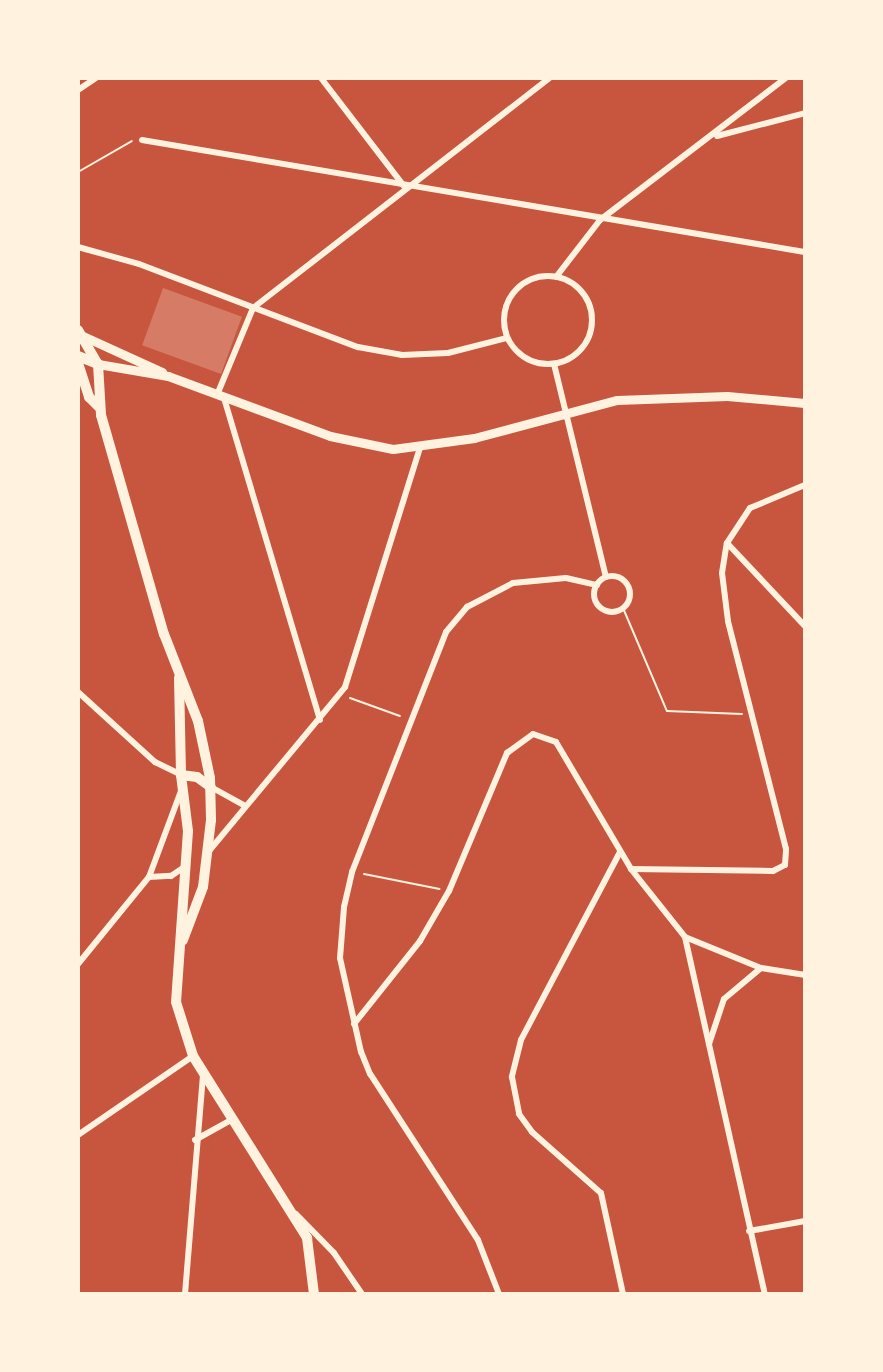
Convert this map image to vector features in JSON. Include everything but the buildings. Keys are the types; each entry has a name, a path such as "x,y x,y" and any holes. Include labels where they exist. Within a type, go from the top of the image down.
{"main road":[{"path":"81,333 98,364 99,407 179,678 198,721 211,787 203,887 179,948"},
{"path":"81,333 133,355 168,376 364,446 420,447 567,412 668,395 805,403"},
{"path":"78,356 98,364 168,376"},
{"path":"78,363 89,397 99,407"},
{"path":"179,678 186,866 176,1002 193,1056 294,1212 312,1254 314,1294"},
{"path":"181,775 197,777 211,787"},
{"path":"186,866 207,854"}],"street":[{"path":"78,90 96,78"},
{"path":"321,78 404,186"},
{"path":"320,720 221,396 253,308 404,186 549,78"},
{"path":"556,277 600,220 713,137 786,78"},
{"path":"713,137 805,113"},
{"path":"142,140 600,220 805,252"},
{"path":"78,247 358,347 402,355 448,353 507,338"},
{"path":"556,277 583,293 592,322 581,350 554,364 526,359 507,338 504,313 513,292 533,278 556,277"},
{"path":"554,364 606,577"},
{"path":"207,854 244,805 340,695 420,447"},
{"path":"631,869 773,871 785,865 786,849 723,591 727,543 750,508 805,485"},
{"path":"727,543 805,626"},
{"path":"606,577 619,578 628,586 630,598 623,608 611,612 600,608 594,597 597,585 606,577"},
{"path":"499,1294 478,1240 370,1074 354,1024 340,958 352,872 430,664 467,607 513,583 566,578 597,585"},
{"path":"78,692 155,762 181,775"},
{"path":"354,1024 420,941 449,891 507,753 533,734 556,742 631,869 685,937 765,1294"},
{"path":"211,787 244,805"},
{"path":"78,964 149,877 182,789"},
{"path":"620,852 521,1040 512,1077 519,1114 532,1132 601,1193 623,1294"},
{"path":"149,877 171,876 186,866"},
{"path":"685,937 761,968 805,975"},
{"path":"708,1048 724,999 761,968"},
{"path":"78,1135 193,1056"},
{"path":"185,1294 195,1140 203,1073"},
{"path":"195,1140 233,1119"},
{"path":"294,1212 334,1253 362,1294"},
{"path":"749,1231 805,1221"}],"path":[{"path":"78,172 127,141 142,140"},
{"path":"623,608 667,711 754,715"},
{"path":"340,695 409,720"},
{"path":"352,872 449,891"}]}
